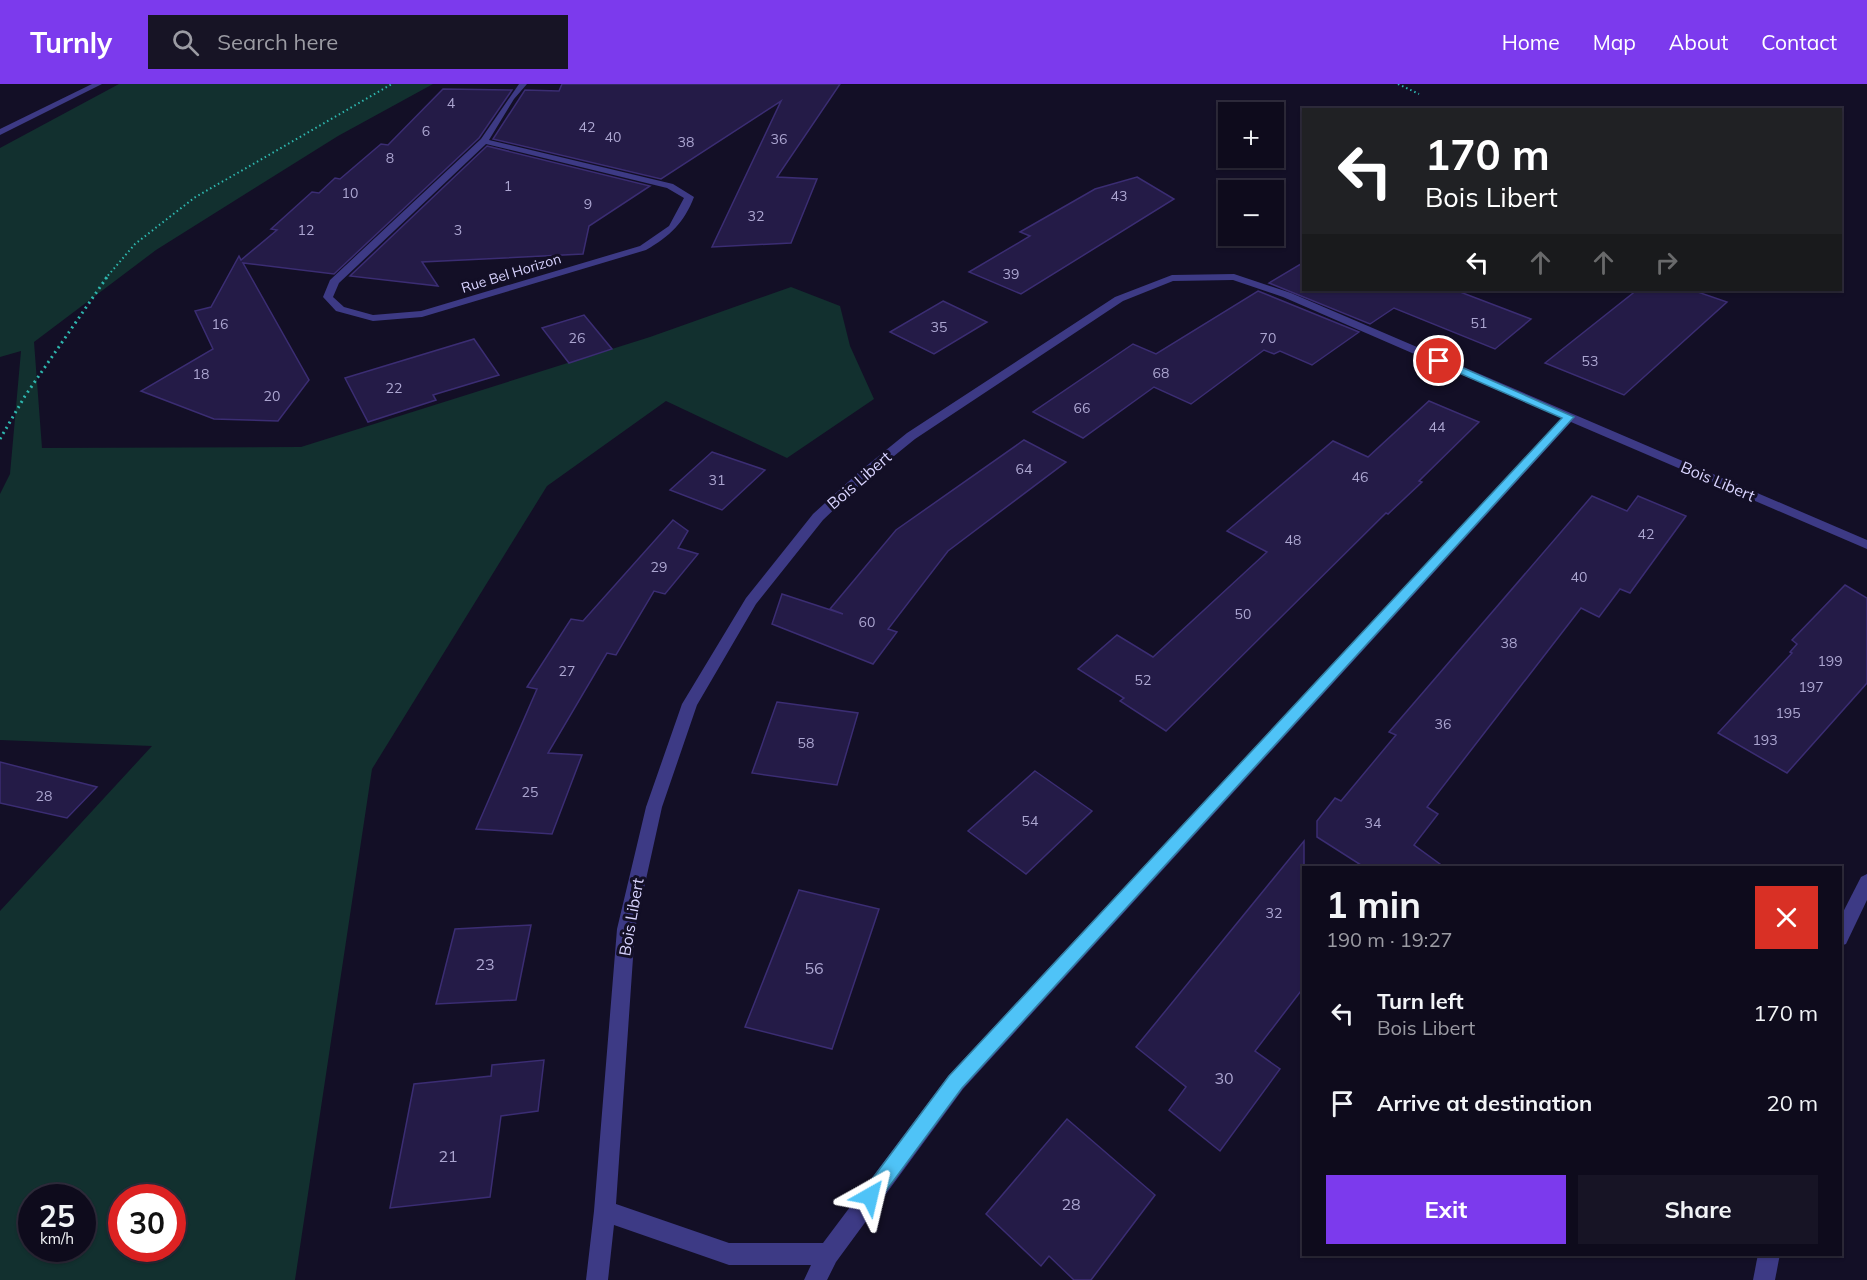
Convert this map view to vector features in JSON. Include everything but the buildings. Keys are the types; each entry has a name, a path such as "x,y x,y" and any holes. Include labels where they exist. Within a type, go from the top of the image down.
{"street":[{"path":"0,132 98,84"},
{"name":"Rue Bel Horizon","path":"484,141 670,186 689,197 682,218 670,232 643,248 422,314 373,318 340,309 328,297 334,282 484,141 511,98 523,84"},
{"name":"Bois Libert","path":"597,1280 605,1211 626,929 654,807 690,704 751,601 818,517 863,475 911,436 1119,299 1172,278 1234,277 1287,295 1867,544"},
{"path":"815,1280 828,1254 956,1082 1569,417"},
{"path":"1842,934 1867,882"},
{"path":"605,1211 729,1254 828,1254"},
{"path":"1764,1280 1769,1256"}],"path":[{"path":"0,439 99,286 135,244 194,198 392,84"},
{"path":"1398,84 1419,94"}],"green space":[{"path":"119,84 433,84 338,136 156,250 34,342 42,448 301,447 650,337 791,287 840,306 850,346 874,399 787,458 666,401 547,486 372,769 295,1280 0,1280 0,911 152,746 0,740 0,494 10,474 21,351 0,357 0,148"}],"route":[{"path":"870,1196 956,1082 1569,417 1439,361"}]}
